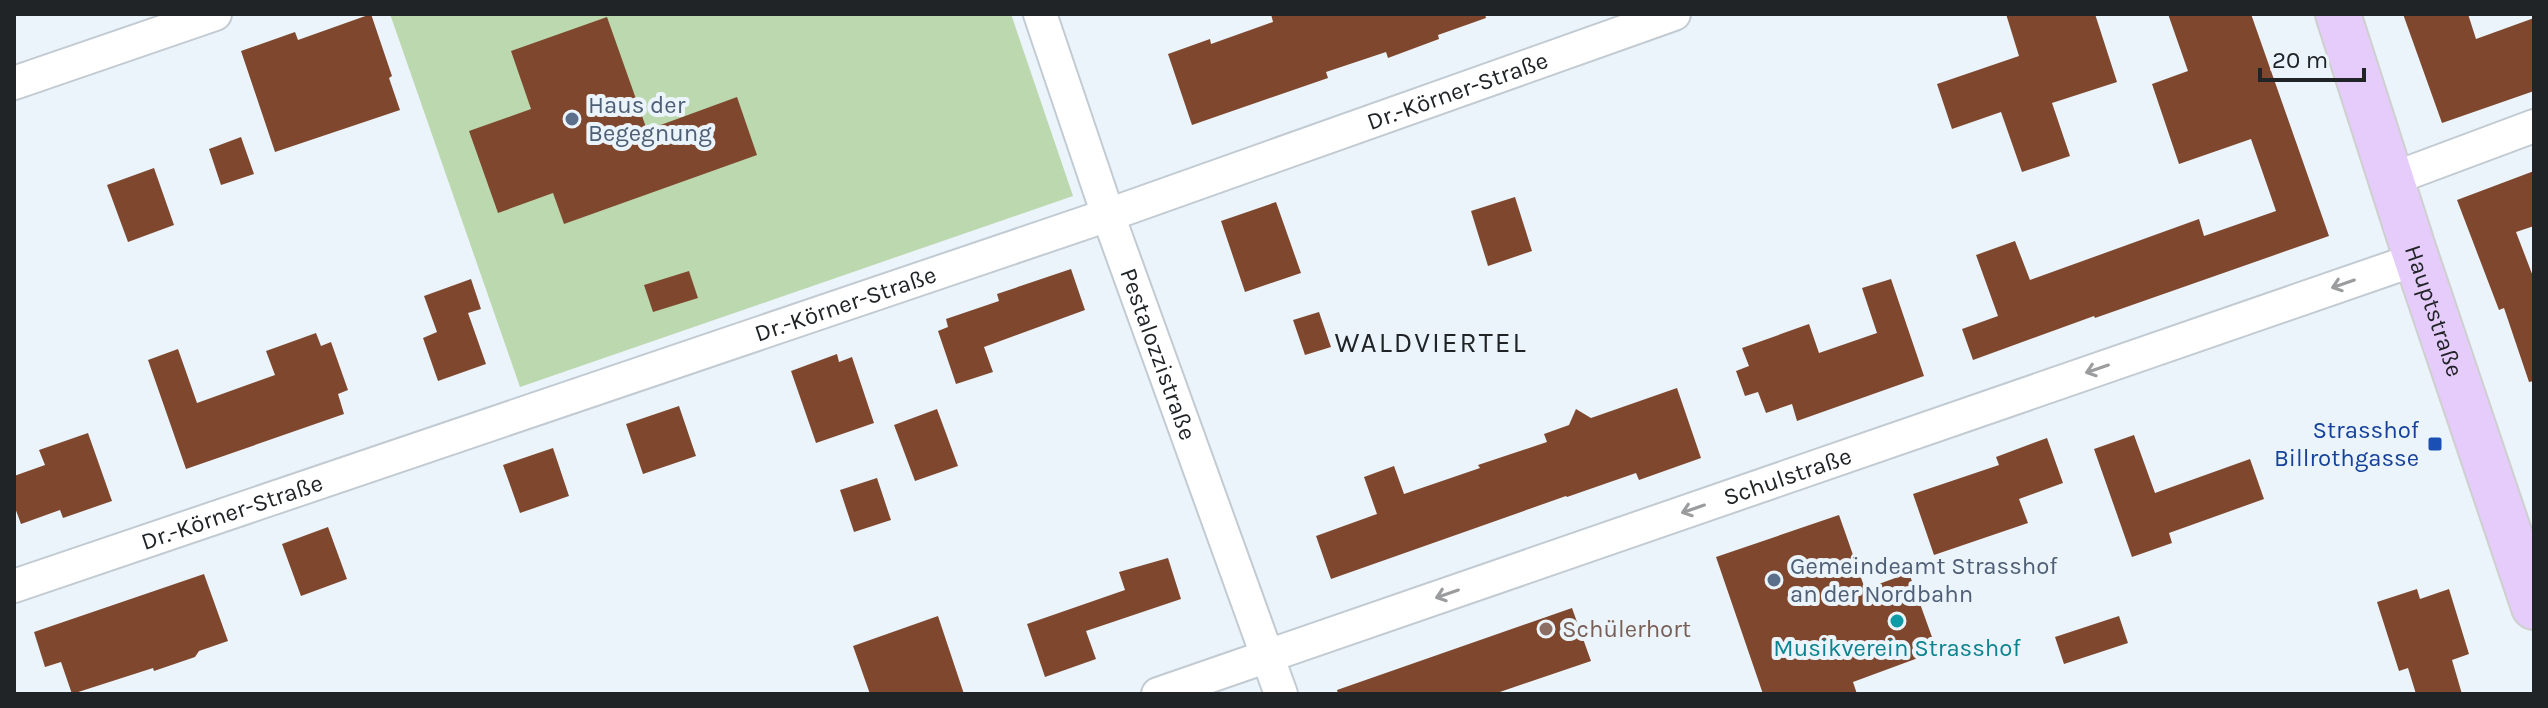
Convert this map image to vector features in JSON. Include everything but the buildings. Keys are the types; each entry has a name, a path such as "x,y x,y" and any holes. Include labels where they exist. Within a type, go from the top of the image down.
{"main road":[{"name":"Hauptstraße","path":"2338,14 2534,607"}],"street":[{"path":"14,83 215,14"},
{"name":"Pestalozzistraße","path":"1040,14 1108,215 1281,694"},
{"name":"Dr.-Körner-Straße","path":"14,586 1108,215 1674,14"},
{"path":"2392,179 2534,126"},
{"name":"Schulstraße","path":"1158,694 2417,259"}],"green space":[{"path":"390,14 1011,14 1073,196 520,387"}],"place":[{"name":"Haus der Begegnung","path":"572,119"},
{"name":"Strasshof Billrothgasse","path":"2435,444"},
{"name":"Gemeindeamt Strasshof an der Nordbahn","path":"1774,580"},
{"name":"Musikverein Strasshof","path":"1897,621"},
{"name":"Schülerhort","path":"1546,629"}],"district":[{"name":"WALDVIERTEL","path":"1431,342"}]}
